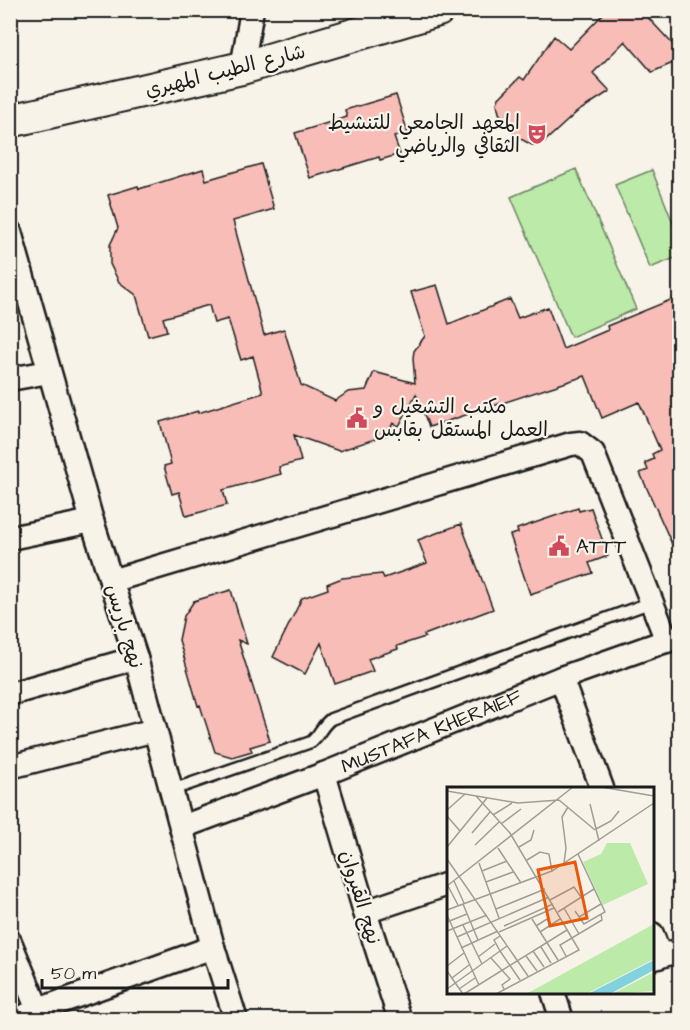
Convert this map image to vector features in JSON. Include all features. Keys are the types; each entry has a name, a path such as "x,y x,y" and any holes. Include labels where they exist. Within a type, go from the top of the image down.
{"street":[{"path":"242,68 252,10"},
{"name":"شارع الطيب المهيري","path":"10,121 242,68 438,10"},
{"name":"نهج باريس","path":"10,232 92,521 136,658 213,947 236,1020"},
{"path":"10,380 49,372"},
{"path":"111,581 580,443 593,453 652,602 673,639"},
{"path":"10,538 92,521"},
{"name":"MUSTAFA KHERAIEF","path":"182,827 324,774 561,678 673,639"},
{"path":"10,694 136,658"},
{"path":"561,678 601,787"},
{"path":"10,767 155,730"},
{"name":"نهج القيروان","path":"324,774 400,1020"},
{"path":"365,912 447,884"},
{"path":"654,938 664,955"},
{"path":"10,942 38,1010"},
{"path":"16,1020 213,947"},
{"path":"553,994 562,1020"}],"lane":[{"path":"172,790 311,742 317,737 325,723 331,719 652,602"}],"green space":[{"path":"576,169 636,309 571,337 511,197"},
{"path":"652,170 679,238 680,256 650,268 615,185"}],"building":[{"path":"607,10 641,10 680,52 680,60 652,72 625,41 593,73 610,91 577,112 543,143 532,145 515,136 499,113 497,103 499,98 520,77 524,80 554,36 569,49"},
{"path":"396,95 408,133 394,137 400,154 380,160 379,157 310,178 295,133 347,117 345,110"},
{"path":"261,164 274,209 233,221 264,335 284,329 301,385 335,401 348,392 366,390 374,372 415,383 414,351 425,336 411,292 437,285 449,324 510,299 518,318 548,307 563,349 608,330 607,326 680,296 680,562 640,473 648,470 645,463 654,459 652,454 660,450 639,402 602,418 585,376 429,427 416,394 399,426 393,423 387,435 339,451 294,435 301,461 279,467 281,474 223,490 227,505 186,516 179,492 172,494 164,466 171,464 160,422 263,393 253,356 241,360 228,319 214,323 209,305 163,318 167,331 148,336 136,295 119,282 110,264 110,245 118,228 108,195 138,186 139,189 203,169 206,180"},
{"name":"ATTT","path":"578,508 579,511 591,508 608,556 589,563 593,573 530,594 510,535 518,533 517,529"},
{"path":"461,524 493,609 397,646 398,649 368,659 373,671 335,684 321,643 305,674 273,657 302,598 328,589 327,584 342,578 382,574 384,578 427,563 418,540"},
{"path":"231,590 247,644 238,640 270,741 250,747 252,751 232,757 215,752 200,705 198,706 179,640 184,616 194,601"}],"place":[{"name":"المعهد الجامعي للتنشيط الثقافي والرياضي","path":"537,134"},
{"name":"مكتب التشغيل و العمل المستقل بقابس","path":"357,418"},
{"name":"ATTT","path":"559,546"}]}
